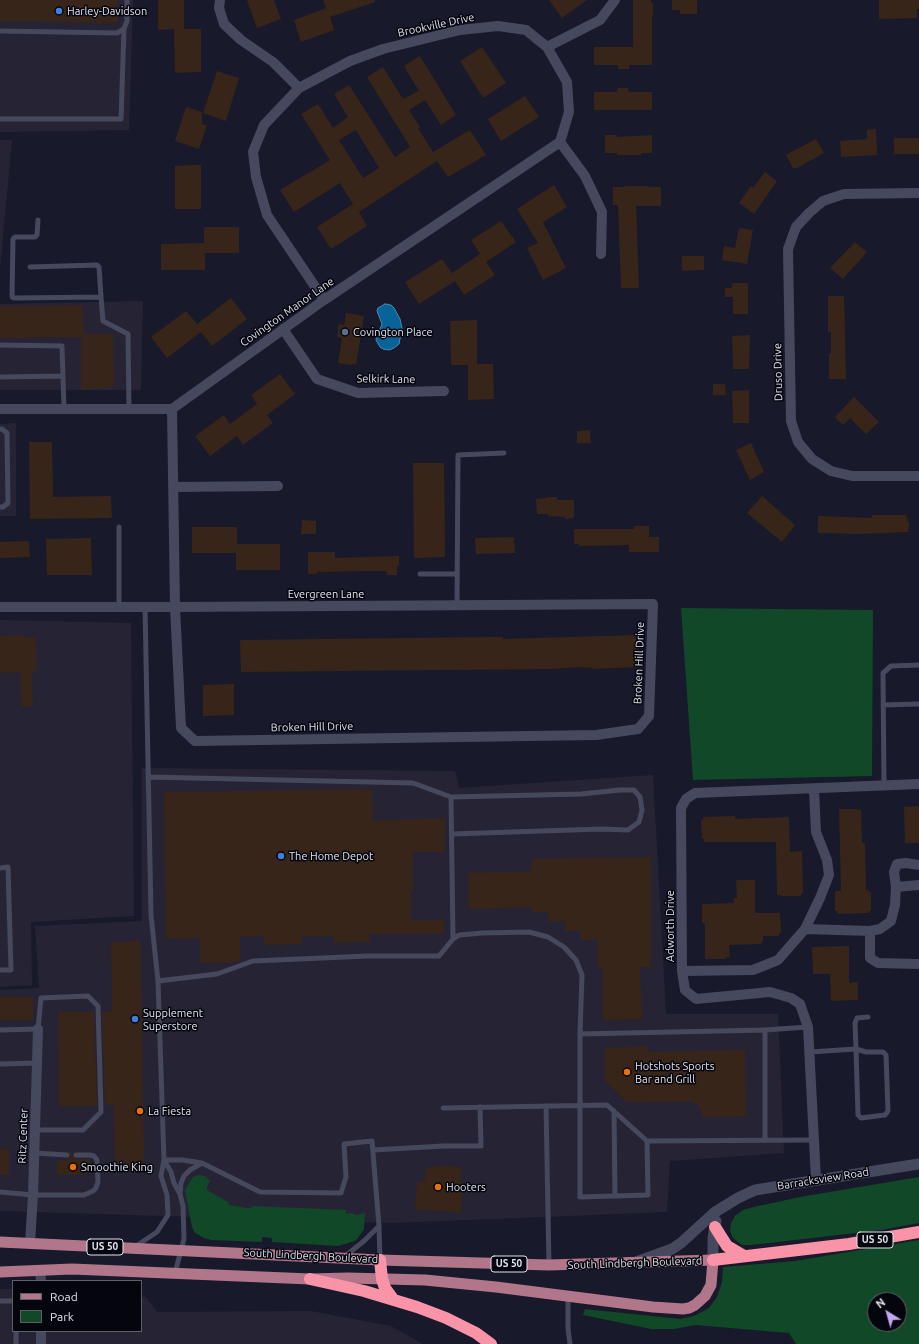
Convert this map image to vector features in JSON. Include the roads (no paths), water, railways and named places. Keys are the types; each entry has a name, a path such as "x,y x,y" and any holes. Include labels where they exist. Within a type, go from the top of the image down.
{"highway":[{"path":"715,1227 727,1246 744,1256"},
{"name":"US 50","path":"713,1260 849,1244 919,1232"},
{"path":"380,1260 382,1279 385,1288 393,1299"},
{"name":"US 50","path":"310,1279 393,1299 446,1318 492,1344"}],"main road":[{"name":"South Lindbergh Boulevard","path":"0,1242 380,1260 549,1265 713,1260 712,1279 708,1291 701,1301 689,1308 678,1309 460,1283 382,1279 310,1279 224,1274 72,1269 41,1276 0,1272"}],"street":[{"path":"220,0 219,8 224,24 241,40 274,62 299,88"},
{"path":"547,47 600,20 615,0"},
{"name":"Brookville Drive","path":"324,300 268,215 256,177 253,152 264,125 299,88 350,60 383,49 460,30 498,26 526,30 547,47 566,82 569,112 560,142"},
{"path":"560,142 585,176 602,212 601,254"},
{"name":"Covington Manor Lane","path":"172,409 324,300 560,142"},
{"name":"Druso Drive","path":"919,193 844,194 823,201 796,227 788,249 791,421 798,442 812,459 831,471 852,476 919,476"},
{"name":"Selkirk Lane","path":"283,329 317,379 358,393 444,391"},
{"path":"0,409 172,409"},
{"name":"Broken Hill Drive","path":"172,409 175,606 181,728 195,741 596,735 638,729 649,716 652,604"},
{"path":"173,487 278,486"},
{"name":"Evergreen Lane","path":"0,607 652,604"},
{"name":"Adworth Drive","path":"816,1180 808,1027 800,1004 791,998 770,992 696,999 686,990 682,971 681,808 686,799 695,793 919,784"},
{"path":"682,971 753,970 778,960 805,928 820,898 829,875 827,860 816,832 814,789"},
{"path":"805,928 870,931 880,929 891,921 895,905 896,887 894,872 897,864 906,863 919,865"},
{"path":"896,887 919,885"},
{"path":"870,931 870,958 878,963 919,964"},
{"name":"Ritz Center","path":"30,1243 38,1030"},
{"name":"Barracksview Road","path":"637,1262 672,1249 681,1243 715,1212 755,1190 919,1164"},
{"name":"Barracksview Road","path":"713,1260 713,1238 717,1220 729,1204"},
{"path":"41,1332 41,1344"}],"lane":[{"path":"0,119 120,119 124,28 127,21 127,0"},
{"path":"0,31 117,33 124,28"},
{"path":"38,220 37,235 35,237 15,237 13,239 12,296 14,298 101,297"},
{"path":"30,267 97,265 99,268 103,321 128,334 129,409"},
{"path":"0,345 62,346 64,408"},
{"path":"0,377 63,376"},
{"path":"0,429 6,433 8,503 3,507 0,507"},
{"path":"457,605 458,455 504,453"},
{"path":"119,527 119,606"},
{"path":"420,574 457,574"},
{"path":"134,1248 157,1232 168,1215 168,1195 161,1176 164,1160 158,981 151,915 145,606"},
{"path":"884,785 883,673 890,666 919,665"},
{"path":"883,705 919,704"},
{"path":"148,777 413,783 451,797 581,794 620,790 634,790 640,797 642,810 639,822 628,830 594,829 452,834"},
{"path":"451,797 453,939"},
{"path":"0,868 8,867 10,970 0,970"},
{"path":"158,981 217,974 253,961 368,956 439,956 453,939 459,935 528,932 548,937 564,947 576,960 582,975 580,1034 580,1197 648,1195 647,1141"},
{"path":"0,1030 38,1030 41,998 88,996 98,1006 101,1112 83,1130 35,1130"},
{"path":"810,1052 856,1049 866,1052 883,1052 886,1056 888,1111 885,1115 861,1118 858,1115 856,1049 855,1023 858,1018 868,1017"},
{"path":"580,1034 765,1030 808,1027"},
{"path":"765,1030 765,1140"},
{"path":"0,1064 36,1064"},
{"path":"443,1108 607,1105 647,1141 813,1140"},
{"path":"546,1106 549,1265"},
{"path":"373,1150 444,1146 481,1146 480,1107"},
{"path":"614,1111 615,1196"},
{"path":"164,1160 182,1160 202,1163 260,1192 341,1193 346,1177 344,1144 372,1141 379,1226 380,1260"},
{"path":"34,1153 66,1155"},
{"path":"0,1192 84,1195 93,1191 98,1182 97,1160 94,1156 90,1155 76,1155"},
{"path":"164,1160 171,1172 183,1206 184,1239 175,1273"},
{"path":"180,1194 181,1183 184,1176 190,1170 202,1163"},
{"path":"343,1258 364,1241 379,1226"},
{"path":"568,1296 568,1329 570,1344"},
{"path":"0,1301 12,1301"},
{"path":"16,1332 16,1344"}],"water":[{"path":"385,304 391,305 394,308 400,319 402,328 399,344 389,350 380,347 376,340 377,333 382,324 377,311 378,308"}],"place":[{"name":"Harley-Davidson","path":"59,11"},
{"name":"Covington Place","path":"345,332"},
{"name":"The Home Depot","path":"281,856"},
{"name":"Supplement Superstore","path":"135,1019"},
{"name":"Hotshots Sports Bar and Grill","path":"627,1072"},
{"name":"La Fiesta","path":"140,1111"},
{"name":"Smoothie King","path":"73,1167"},
{"name":"Hooters","path":"438,1187"}]}
